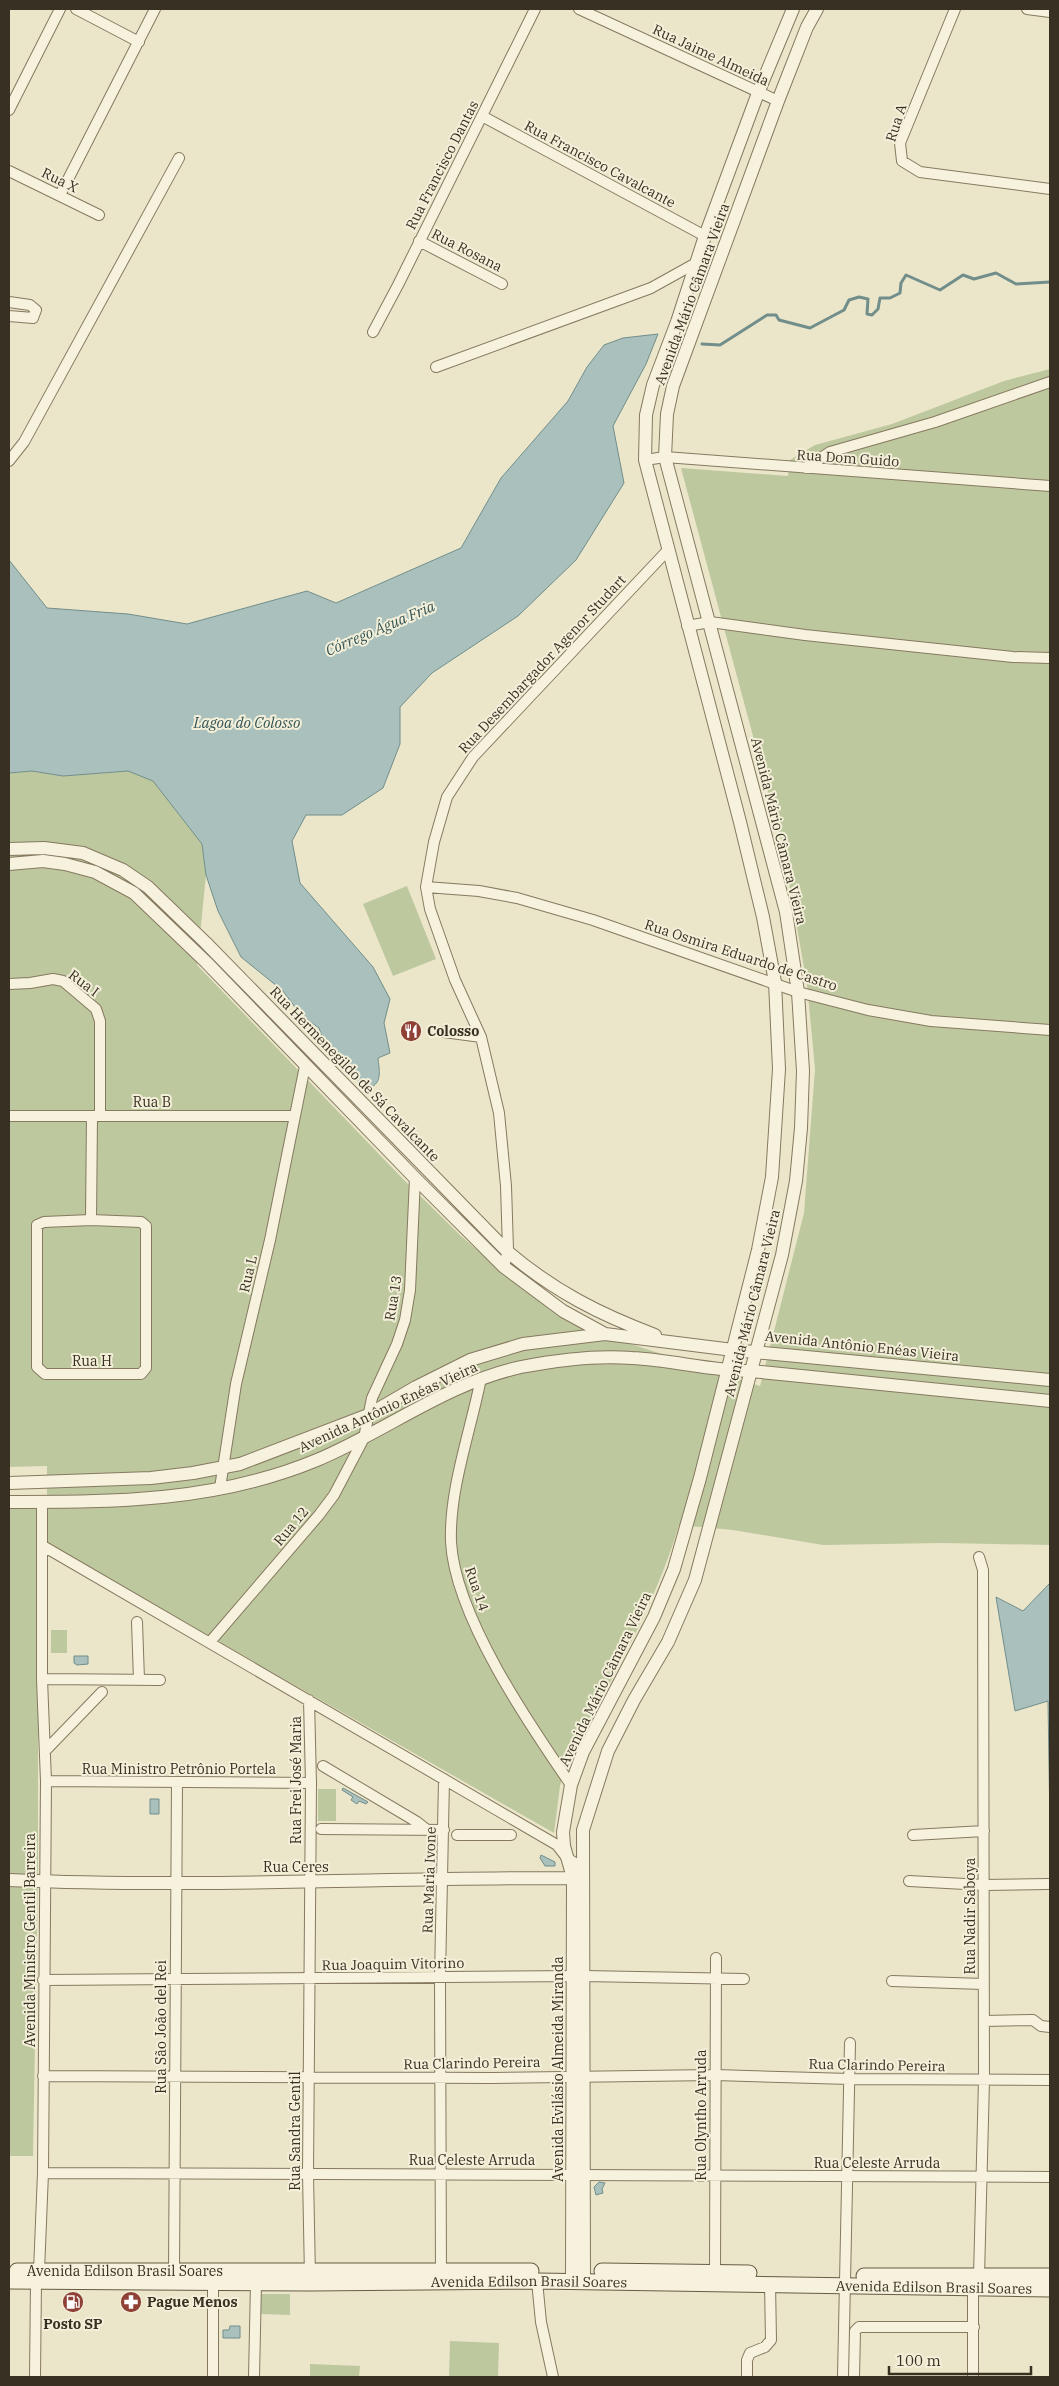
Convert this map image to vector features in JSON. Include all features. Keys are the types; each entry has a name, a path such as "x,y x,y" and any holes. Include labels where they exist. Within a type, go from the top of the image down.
{"main road":[{"name":"Avenida Edilson Brasil Soares","path":"9,2271 38,2276 213,2283 256,2283 310,2277"},
{"name":"Avenida Edilson Brasil Soares","path":"9,2281 38,2276 174,2272 310,2277 578,2276 715,2272 846,2281 975,2280 1050,2276"},
{"name":"Avenida Edilson Brasil Soares","path":"441,2276 537,2281 578,2276 770,2290 846,2281"},
{"name":"Avenida Edilson Brasil Soares","path":"975,2280 1050,2289"}],"street":[{"path":"9,110 60,9"},
{"path":"76,9 139,42"},
{"path":"60,195 154,9"},
{"name":"Rua Francisco Dantas","path":"373,332 535,9"},
{"name":"Rua Jaime Almeida","path":"579,9 778,101"},
{"name":"Avenida Mário Câmara Vieira","path":"567,1858 563,1832 571,1785 583,1752 654,1617 674,1570 758,1250 772,1177 780,1069 775,982 764,924 740,822 644,460 646,415 651,392 678,322 705,236 758,93 793,9"},
{"name":"Avenida Mário Câmara Vieira","path":"584,1868 584,1830 604,1760 634,1700 668,1642 695,1580 782,1255 796,1181 803,1071 798,992 786,912 665,457 667,414 673,386 778,101 807,27 817,9"},
{"name":"Rua A","path":"955,9 900,143 902,161 920,172 1050,189"},
{"path":"1027,9 1050,12"},
{"name":"Rua Francisco Cavalcante","path":"482,116 705,236"},
{"path":"9,461 24,442 179,158"},
{"name":"Rua X","path":"9,170 99,215"},
{"name":"Rua Rosana","path":"420,241 502,284"},
{"path":"436,367 651,288 696,263"},
{"path":"9,302 30,304 36,310 33,318 9,316"},
{"path":"806,468 830,452 934,422 1050,382"},
{"name":"Rua Dom Guido","path":"644,460 665,457 1050,486"},
{"name":"Rua Desembargador Agenor Studart","path":"504,1267 508,1252 506,1186 499,1113 481,1037 452,971 430,909 426,888 434,842 447,798 473,757 667,551"},
{"path":"687,626 710,622 952,650 1050,658"},
{"name":"Rua Hermenegildo de Sá Cavalcante","path":"9,849 44,848 83,853 123,870 148,887 206,943 508,1252 533,1273 570,1297 608,1317 676,1343"},
{"path":"9,864 43,861 65,864 95,872 122,885 134,894 206,962 414,1178 504,1267 563,1311 605,1334"},
{"name":"Rua Osmira Eduardo de Castro","path":"426,888 479,891 517,898 593,920 775,982 798,992 868,1010 903,1017 1050,1030"},
{"name":"Rua I","path":"9,984 53,979 63,981 96,1009 100,1021 96,1116"},
{"path":"444,1032 481,1037"},
{"name":"Rua L","path":"220,1488 236,1384 270,1240 305,1066"},
{"name":"Rua B","path":"9,1116 294,1116"},
{"path":"91,1220 96,1116"},
{"name":"Rua 13","path":"368,1415 372,1398 398,1344 407,1309 411,1272 414,1178"},
{"name":"Rua H","path":"91,1220 141,1222 146,1226 146,1368 144,1372 137,1375 44,1374 37,1367 38,1225 44,1222 91,1220"},
{"name":"Avenida Antônio Enéas Vieira","path":"9,1483 151,1478 222,1468 283,1449 368,1415 448,1370 476,1358 523,1344 605,1334 733,1350 1050,1380"},
{"name":"Avenida Antônio Enéas Vieira","path":"9,1502 123,1502 187,1494 264,1478 315,1461 364,1438 422,1405 481,1378 519,1368 598,1356 650,1359 727,1371 751,1371 1050,1401"},
{"name":"Rua 14","path":"481,1378 452,1518 453,1561 466,1604 480,1636 522,1709 571,1785"},
{"name":"Rua 12","path":"210,1642 319,1515 334,1494 364,1438 368,1415"},
{"name":"Avenida Ministro Gentil Barreira","path":"35,2377 43,2173 46,1781 42,1679 42,1502"},
{"path":"42,1546 557,1845 567,1858 584,1868"},
{"name":"Rua Nadir Saboya","path":"973,2377 975,2280 983,2177 984,2080 983,1570 979,1557"},
{"path":"137,1622 139,1680"},
{"path":"42,1679 160,1680"},
{"path":"45,1751 102,1692"},
{"name":"Rua Frei José Maria","path":"308,1979 311,1783 310,1700"},
{"path":"323,1766 417,1822 427,1830"},
{"name":"Rua Maria Ivone","path":"441,2276 439,2174 441,2078 440,1977 442,1878 449,1834 444,1778"},
{"name":"Rua Ministro Petrônio Portela","path":"46,1781 311,1783"},
{"name":"Rua São João del Rei","path":"174,2272 177,1782"},
{"path":"321,1829 427,1830 449,1834 510,1835"},
{"path":"913,1835 984,1831"},
{"name":"Avenida Evilásio Almeida Miranda","path":"567,1858 578,1880 578,2276"},
{"name":"Avenida Evilásio Almeida Miranda","path":"578,1880 584,1868"},
{"name":"Rua Ceres","path":"9,1880 45,1882 310,1883 442,1878 578,1880"},
{"path":"910,1881 984,1885 1048,1884"},
{"name":"Rua Olyntho Arruda","path":"715,2272 716,1958"},
{"name":"Rua Joaquim Vitorino","path":"44,1980 440,1977 744,1979"},
{"name":"Rua Sandra Gentil","path":"308,1979 310,2277"},
{"path":"892,1981 983,1984"},
{"path":"984,2020 1033,2020 1041,2026 1050,2027"},
{"path":"842,2377 846,2281 850,2043"},
{"name":"Rua Clarindo Pereira","path":"43,2076 441,2078 715,2075 850,2079 1050,2080"},
{"name":"Rua Celeste Arruda","path":"43,2173 1050,2177"},
{"path":"537,2281 541,2322 554,2377"},
{"path":"213,2283 213,2377"},
{"path":"254,2377 256,2283"},
{"path":"747,2377 747,2360 750,2353 766,2347 771,2340 770,2290"},
{"path":"854,2377 855,2331 859,2326 974,2327"}],"green space":[{"path":"1050,369 1050,1545 943,1543 823,1545 733,1530 679,1525 657,1587 643,1617 614,1676 567,1763 560,1786 554,1833 47,1544 47,1466 9,1467 9,773 32,771 63,776 128,771 153,781 202,844 206,875 197,965 402,1178 461,1236 521,1288 585,1329 760,1386 804,1213 815,1069 807,984 782,844 681,468 788,476 790,460 815,445 892,424 1004,381"},
{"path":"407,886 436,959 393,976 363,904"},
{"path":"9,1505 38,1505 38,1871 33,2156 9,2156"},
{"path":"51,1630 67,1630 67,1653 51,1653"},
{"path":"318,1789 336,1789 336,1821 318,1821"},
{"path":"260,2294 290,2294 290,2315 260,2314"},
{"path":"450,2341 499,2343 498,2377 449,2377"},
{"path":"310,2364 360,2366 359,2377 310,2377"}],"water":[{"name":"Lagoa do Colosso","path":"658,334 646,364 613,426 624,483 576,560 518,616 432,673 400,707 400,744 383,788 342,815 306,815 292,841 300,883 373,967 390,999 384,1023 390,1053 378,1058 378,1079 369,1088 350,1076 325,1046 319,1028 300,1014 283,991 241,957 218,911 206,875 202,844 153,781 128,771 63,776 32,771 9,773 9,560 47,608 128,614 187,624 307,591 336,603 461,548 501,478 568,401 587,367 604,345 623,338"},
{"path":"1050,1583 1050,1828 1048,1701 1015,1711 996,1597 1023,1611"},
{"path":"74,1656 88,1656 88,1664 77,1665 74,1663"},
{"path":"343,1788 368,1802 366,1804 359,1801 357,1804 351,1800 353,1797 342,1790"},
{"path":"150,1799 159,1799 159,1814 150,1814"},
{"path":"541,1855 555,1862 555,1866 545,1866 540,1858"},
{"path":"599,2182 605,2183 602,2189 603,2193 596,2195 594,2187"},
{"path":"230,2326 240,2326 240,2338 223,2338 223,2330 229,2330"}],"waterway":[{"name":"Córrego Água Fria","path":"702,344 720,345 767,315 776,315 779,320 810,328 844,310 849,300 859,297 868,299 867,314 872,315 878,309 880,298 890,298 900,293 901,283 906,275 940,290 963,275 974,279 996,273 1016,284 1050,282"}],"place":[{"name":"Colosso","path":"411,1031"},
{"name":"Posto SP","path":"73,2302"},
{"name":"Pague Menos","path":"131,2302"}]}
